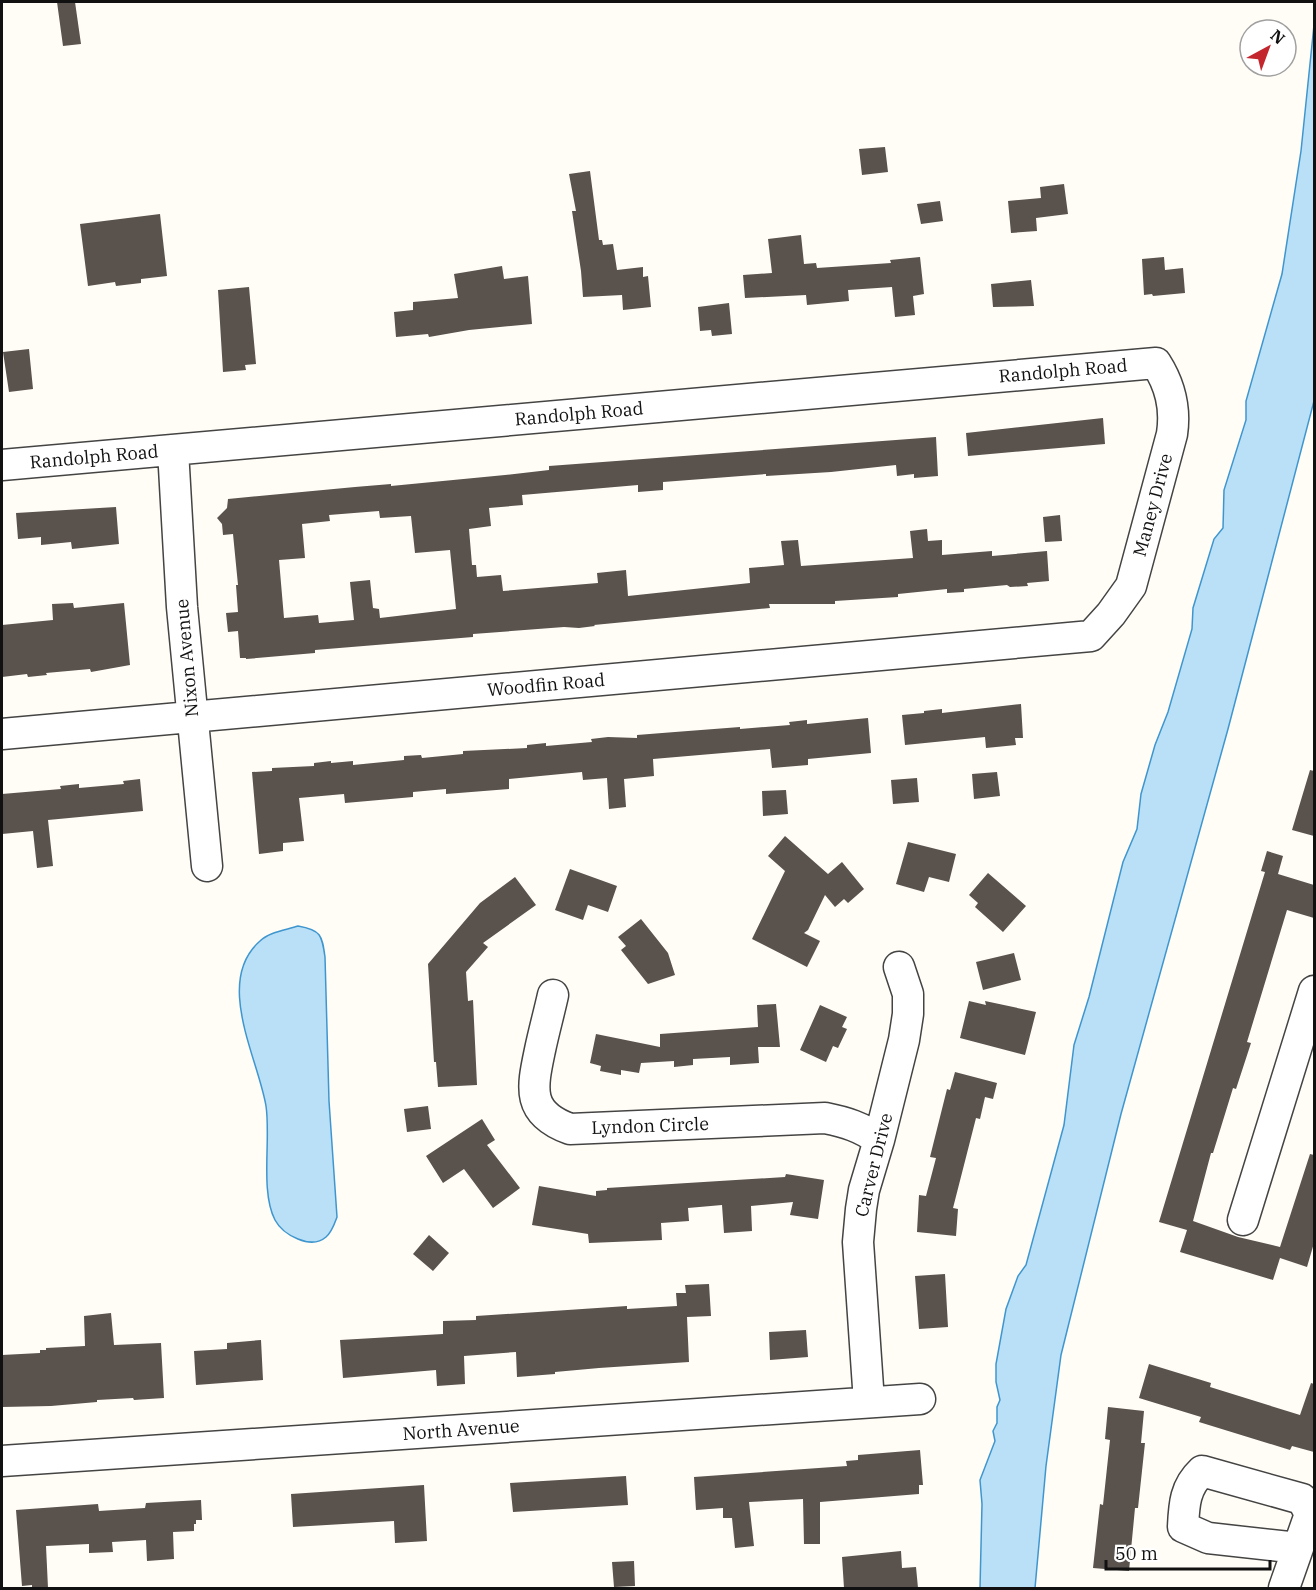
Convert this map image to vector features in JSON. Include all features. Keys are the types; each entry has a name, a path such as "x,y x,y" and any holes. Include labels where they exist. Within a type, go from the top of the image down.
{"street":[{"name":"Randolph Road","path":"2,465 1156,363"},
{"name":"Maney Drive","path":"1091,636 1111,614 1131,586 1172,434 1174,418 1171,397 1165,378 1156,363"},
{"name":"Nixon Avenue","path":"172,450 182,607 207,866"},
{"name":"Woodfin Road","path":"2,734 1091,636"},
{"name":"Carver Drive","path":"869,1402 858,1242 864,1190 904,1040 908,1014 908,994 899,967"},
{"path":"1243,1220 1314,991"},
{"name":"Lyndon Circle","path":"553,995 533,1082 539,1106 544,1114 556,1124 570,1129 825,1118 847,1122 879,1140"},
{"name":"North Avenue","path":"2,1461 920,1399"},
{"path":"1284,1588 1298,1548"}],"water":[{"path":"1314,25 1314,401 1228,729 1121,1114 1061,1355 1046,1466 1035,1588 980,1588 982,1504 980,1480 995,1441 993,1431 997,1423 997,1407 1000,1400 996,1382 996,1364 1006,1309 1018,1276 1026,1265 1064,1125 1074,1045 1089,997 1123,862 1137,829 1141,794 1192,629 1193,608 1214,539 1223,528 1224,490 1246,420 1246,401 1282,274 1301,151"},
{"path":"298,926 312,929 319,935 325,957 329,1101 337,1217 328,1235 320,1241 313,1242 298,1239 284,1231 275,1220 271,1208 267,1180 266,1106 248,1043 240,998 240,977 247,958 260,941 273,933"}],"building":[{"path":"57,2 75,2 81,44 63,46"},
{"path":"885,147 888,172 862,175 859,149"},
{"path":"590,171 599,240 602,240 603,245 613,244 617,270 643,267 643,277 648,276 651,307 623,310 622,295 583,297 572,211 576,211 569,174"},
{"path":"1064,184 1068,214 1036,218 1037,231 1011,233 1008,201 1041,198 1040,187"},
{"path":"940,201 943,221 921,224 917,204"},
{"path":"160,214 167,276 141,279 141,283 116,286 115,282 88,286 80,224"},
{"path":"801,235 804,264 816,263 817,268 891,263 890,260 920,257 924,294 913,296 915,315 895,317 892,287 848,290 849,301 807,305 806,295 745,298 743,275 772,273 768,239"},
{"path":"1164,257 1165,270 1183,268 1185,293 1144,295 1142,259"},
{"path":"502,266 504,279 528,276 532,324 469,330 429,337 428,334 396,337 394,312 413,310 413,302 458,298 454,274"},
{"path":"1031,280 1034,306 993,307 991,284"},
{"path":"249,287 256,364 245,365 246,370 223,372 218,290"},
{"path":"729,303 732,334 712,336 711,330 700,331 698,307"},
{"path":"29,349 33,389 9,392 3,352"},
{"path":"1103,418 1105,444 968,456 966,433"},
{"path":"936,437 938,476 914,478 914,474 897,476 896,465 831,472 766,476 766,474 663,482 663,490 638,492 638,485 522,495 523,505 489,508 491,526 469,529 472,565 476,565 477,577 501,575 503,591 598,583 597,573 626,570 628,596 750,583 749,568 784,565 781,541 798,540 801,566 913,558 910,531 927,529 928,541 942,540 942,555 992,551 992,556 1047,551 1049,581 1027,583 1028,586 1010,587 1007,585 964,589 964,592 947,593 947,589 898,594 898,597 835,601 835,604 769,604 770,608 579,628 564,627 473,634 473,637 240,658 238,631 228,632 226,613 238,612 233,534 223,535 222,524 217,518 227,508 228,499 505,475 549,470 549,466","holes":["379,511 380,518 411,516 415,553 450,550 456,609 380,618 379,609 373,608 370,580 350,582 354,620 319,623 318,615 284,618 279,560 305,558 302,524 330,521 329,515"]},
{"path":"116,507 119,544 72,549 71,542 41,545 41,537 18,539 16,513"},
{"path":"1060,515 1062,541 1045,542 1043,517"},
{"path":"73,603 74,608 124,603 130,665 91,672 90,669 28,677 27,674 2,677 2,625 53,620 52,604"},
{"path":"1021,704 1023,738 1015,738 1016,745 986,748 985,737 905,745 902,715 942,709 942,713"},
{"path":"868,718 871,753 808,759 808,765 772,768 770,749 653,759 654,776 624,779 626,807 609,809 607,778 583,780 582,772 509,779 509,789 446,794 446,789 413,792 413,797 345,803 344,794 299,798 304,841 283,843 283,851 259,854 252,772 272,771 272,768 314,766 314,763 331,761 331,763 353,761 353,765 404,760 404,756 421,755 422,758 463,754 463,751 527,748 527,745 546,743 546,746 592,742 591,739 608,737 637,738 637,735 790,725 789,722 807,720 807,724"},
{"path":"1310,770 1314,771 1314,836 1292,830"},
{"path":"997,772 1000,796 974,799 972,774"},
{"path":"917,778 919,802 893,804 891,780"},
{"path":"140,779 143,811 48,820 53,866 37,868 33,831 2,834 2,794 61,789 60,786 79,784 79,788 124,784 123,781"},
{"path":"786,790 788,814 763,816 762,791"},
{"path":"785,836 828,874 842,862 864,889 848,903 844,899 835,907 825,895 808,930 804,933 820,941 807,967 752,939 785,871 768,856"},
{"path":"908,842 956,854 949,882 929,877 924,892 896,884"},
{"path":"1267,851 1283,856 1278,874 1314,885 1314,918 1287,910 1247,1042 1251,1043 1236,1089 1233,1088 1213,1153 1211,1153 1193,1221 1238,1237 1280,1247 1310,1154 1314,1155 1314,1243 1307,1267 1280,1258 1273,1280 1180,1252 1187,1230 1159,1222 1265,872 1261,871"},
{"path":"570,869 617,886 608,912 588,905 583,920 555,910"},
{"path":"988,873 1026,906 1003,932 975,907 978,903 969,895"},
{"path":"515,877 536,905 483,943 488,947 466,972 468,1001 473,1000 477,1085 438,1087 436,1062 434,1062 428,964 480,903"},
{"path":"641,919 668,953 675,975 648,984 621,950 626,946 618,937"},
{"path":"1014,953 1021,980 983,990 976,962"},
{"path":"969,1001 986,1005 985,1001 1036,1012 1025,1055 960,1038"},
{"path":"776,1004 780,1047 758,1047 759,1063 730,1065 730,1057 693,1059 693,1065 674,1067 674,1061 641,1063 639,1073 621,1070 621,1075 600,1071 601,1066 590,1063 596,1034 660,1047 660,1034 758,1027 757,1005"},
{"path":"820,1005 847,1017 842,1027 847,1029 838,1048 833,1046 826,1062 800,1050"},
{"path":"955,1072 997,1083 993,1099 985,1097 980,1119 976,1118 953,1208 958,1209 956,1236 917,1232 919,1195 926,1196 936,1158 930,1157 947,1089 950,1090"},
{"path":"428,1106 431,1129 407,1132 404,1109"},
{"path":"482,1119 495,1140 487,1145 520,1188 493,1208 464,1169 443,1183 426,1156"},
{"path":"786,1174 824,1180 818,1219 790,1215 793,1202 751,1206 752,1231 724,1233 722,1205 688,1208 689,1221 661,1223 662,1240 589,1243 588,1234 532,1225 539,1186 596,1196 596,1191 607,1190 607,1188 785,1177"},
{"path":"429,1235 449,1253 433,1271 413,1254"},
{"path":"945,1274 948,1327 919,1329 915,1276"},
{"path":"709,1284 711,1316 687,1317 689,1362 599,1368 517,1377 516,1352 464,1356 465,1384 437,1386 436,1370 343,1378 340,1340 443,1334 443,1321 476,1320 476,1316 627,1306 627,1309 677,1306 676,1293 686,1293 685,1285"},
{"path":"111,1313 114,1345 161,1343 164,1398 2,1407 2,1355 40,1353 40,1350 46,1350 46,1348 85,1346 84,1316"},
{"path":"806,1330 808,1357 770,1360 769,1332"},
{"path":"261,1340 263,1380 196,1385 194,1351 227,1349 227,1343"},
{"path":"1149,1364 1211,1383 1210,1387 1300,1415 1311,1383 1314,1384 1314,1452 1292,1446 1290,1450 1199,1422 1201,1417 1139,1398"},
{"path":"1108,1407 1144,1411 1141,1443 1145,1443 1138,1508 1135,1508 1129,1571 1093,1568 1110,1440 1105,1439"},
{"path":"920,1450 923,1485 919,1485 919,1494 820,1502 820,1544 804,1544 803,1499 749,1502 754,1546 735,1548 732,1518 723,1518 723,1508 696,1510 694,1477 847,1466 846,1461 858,1460 858,1455"},
{"path":"626,1476 628,1505 513,1512 510,1483"},
{"path":"424,1485 427,1541 395,1543 394,1521 293,1527 291,1494"},
{"path":"201,1500 202,1520 196,1520 194,1531 173,1532 174,1559 147,1561 146,1540 112,1542 113,1552 89,1553 89,1544 46,1546 48,1588 22,1586 16,1510 98,1504 99,1511 145,1508 146,1503"},
{"path":"901,1551 902,1568 916,1567 918,1588 844,1588 842,1557"},
{"path":"634,1561 635,1586 614,1587 612,1562"}]}
